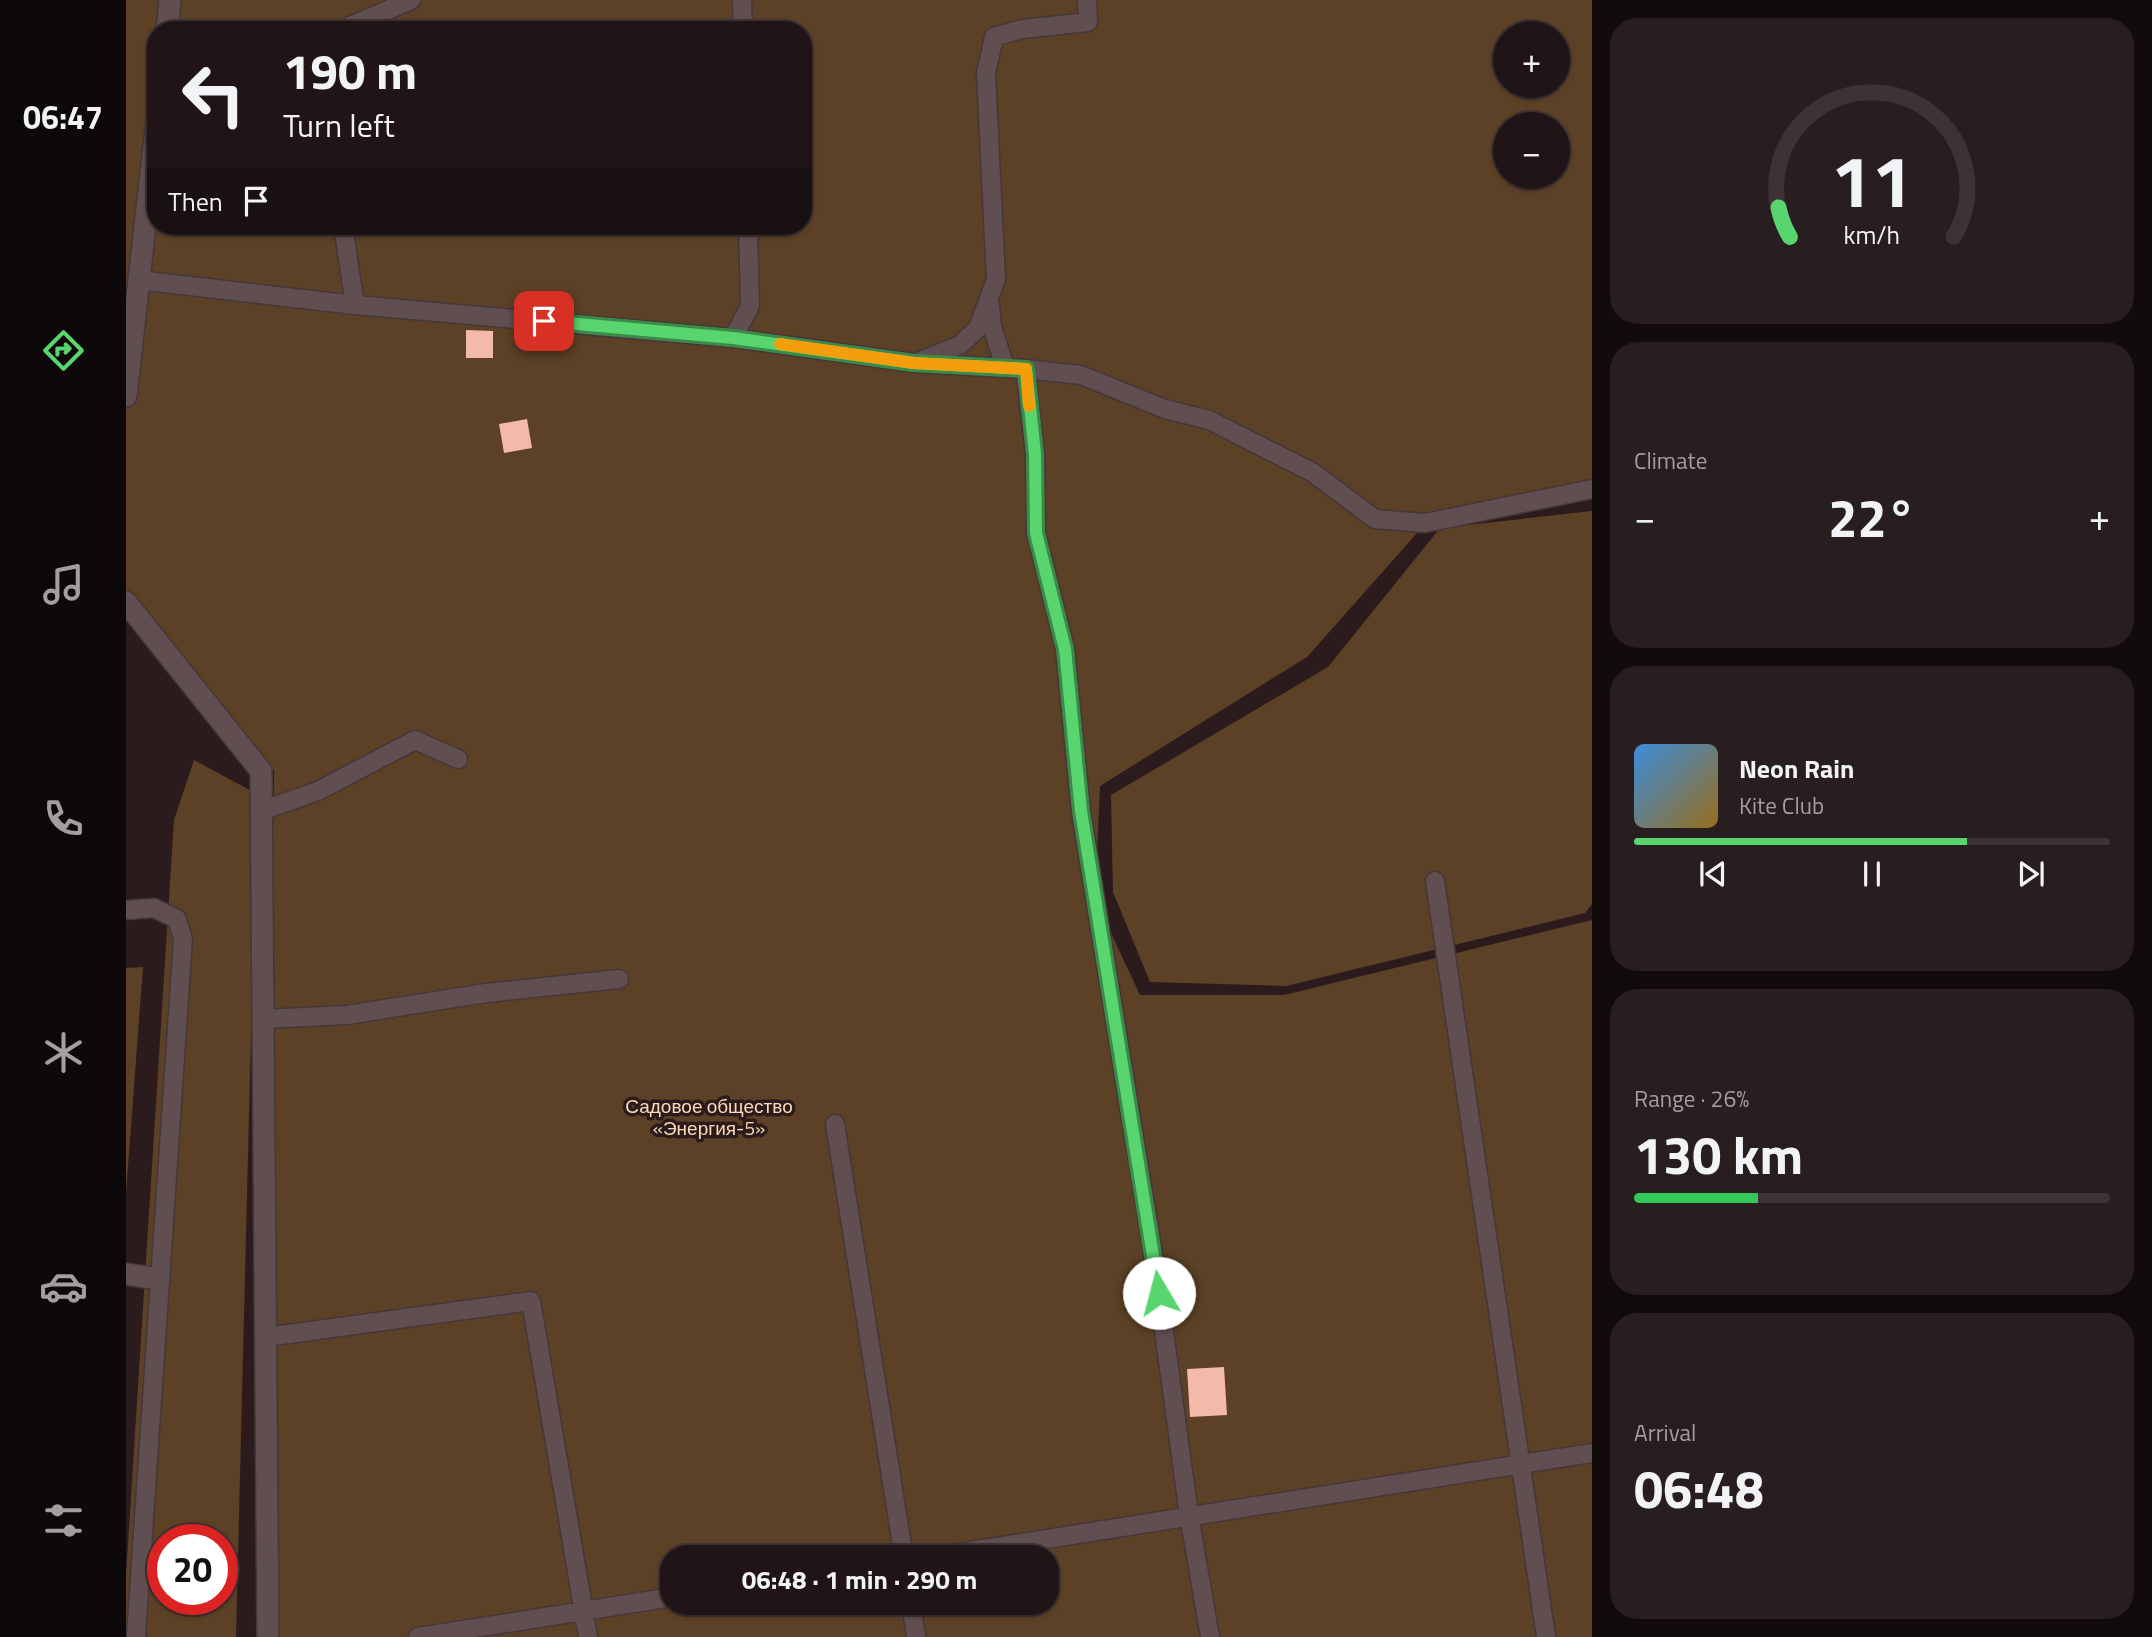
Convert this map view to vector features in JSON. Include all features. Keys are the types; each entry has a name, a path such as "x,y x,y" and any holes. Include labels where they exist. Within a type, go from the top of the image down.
{"street":[{"path":"168,21 170,0"},
{"path":"126,396 147,204"},
{"path":"126,602 261,771 268,1637"},
{"path":"126,1274 159,1279"}],"lane":[{"path":"362,21 411,0"},
{"path":"742,0 743,21"},
{"path":"914,363 960,345 978,328 990,303 996,279 986,73 994,37 1022,29 1088,22 1087,0"},
{"path":"344,235 355,305"},
{"path":"733,338 750,306 748,235"},
{"path":"138,280 355,305 733,338 914,363 1005,367 1081,375 1165,409 1209,420 1312,472 1375,519 1425,523 1592,489"},
{"path":"990,303 992,327 1005,367"},
{"path":"1026,369 1035,454 1036,533 1065,649 1081,811 1155,1265 1189,1515 1210,1637"},
{"path":"261,811 318,791 415,740 458,758"},
{"path":"1435,881 1546,1637"},
{"path":"126,910 154,908 177,919 183,939 134,1596 136,1637"},
{"path":"263,1019 347,1015 486,993 619,979"},
{"path":"835,1124 902,1545"},
{"path":"265,1337 531,1301 588,1637"},
{"path":"1006,1545 1592,1453"},
{"path":"418,1637 660,1599"},
{"path":"913,1615 916,1637"}],"green space":[{"name":"Садовое общество «Энергия-5»","path":"126,0 1592,0 1592,493 1434,514 1307,657 1100,786 1095,899 1140,995 1284,995 1592,920 1592,1637 259,1637 274,771 126,611"},
{"path":"1592,511 1592,904 1585,913 1286,986 1150,982 1113,892 1111,795 1328,667 1440,528"},
{"path":"194,760 257,794 238,1557 238,1524 147,1524 147,1615 237,1615 236,1637 126,1637 126,1575 174,820"},
{"path":"143,967 126,1193 126,968"}],"building":[{"path":"466,330 493,331 493,358 466,358"},
{"path":"527,419 532,448 504,453 499,424"},
{"path":"1224,1367 1227,1415 1190,1417 1187,1369"}],"slow traffic":[{"path":"780,344 914,363 1026,369 1029,406"}],"route":[{"path":"544,321 733,338 914,363 1026,369 1035,454 1036,533 1065,649 1081,811 1159,1293"}]}
